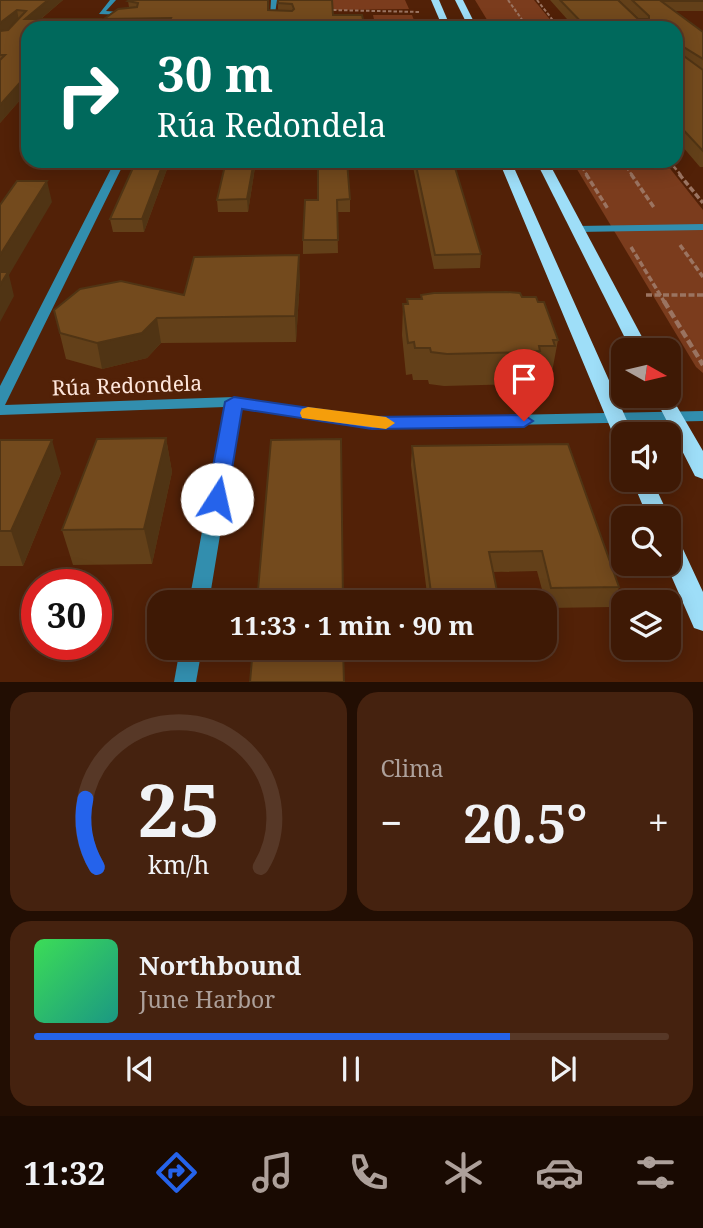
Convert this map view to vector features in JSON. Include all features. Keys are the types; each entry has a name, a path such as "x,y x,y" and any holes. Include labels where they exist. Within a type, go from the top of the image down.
{"main road":[{"path":"435,0 444,21"},
{"path":"460,0 470,21"},
{"path":"508,168 617,422"},
{"path":"546,168 634,338"},
{"path":"671,408 703,471"},
{"path":"681,570 703,620"}],"street":[{"path":"113,0 102,13 134,13"},
{"path":"274,0 272,16 290,16"},
{"path":"0,401 116,168"},
{"path":"577,229 703,227"},
{"path":"201,590 234,402"},
{"name":"Rúa Redondela","path":"0,410 234,402 372,423 611,426"},
{"name":"Rúa Redondela","path":"641,422 675,416 703,416"},
{"path":"185,682 189,660"}],"path":[{"path":"508,0 523,21"},
{"path":"537,0 554,21"},
{"path":"333,10 425,12"},
{"path":"412,16 416,12"},
{"path":"583,168 703,365"},
{"path":"675,168 703,203"},
{"path":"646,295 703,295"}],"shaded area":[{"path":"328,0 405,0 409,9 335,10 329,9"},
{"path":"475,0 534,0 551,21 488,21"},
{"path":"373,15 412,15 414,21 374,21"},
{"path":"576,168 670,168 703,210 703,373 696,367 681,338"}],"building":[{"path":"0,0 48,0 25,19 101,19 21,21 21,81 0,105 0,60 5,55 0,55 0,31 8,30 26,11 17,10 0,23"},
{"path":"268,0 268,10 292,11 292,4 278,3 278,0 332,0 333,15 362,15 363,21 104,19 118,9 137,7 138,3 128,1"},
{"path":"560,0 618,0 638,19 649,19 632,0 703,0 661,1 703,32 703,59 683,47 683,21 580,21"},
{"path":"683,55 703,70 703,151 683,130"},
{"path":"133,168 161,168 142,219 110,219"},
{"path":"224,168 253,168 247,199 217,200"},
{"path":"318,168 348,168 350,199 337,200 338,240 303,240 305,200 318,200"},
{"path":"416,168 455,168 481,254 435,255"},
{"path":"17,181 47,181 0,255 0,205"},
{"path":"299,255 295,316 157,318 142,333 97,343 60,333 54,310 80,289 121,281 184,295 194,257"},
{"path":"0,272 8,272 0,285"},
{"path":"434,293 520,293 522,297 536,297 538,302 544,302 558,340 553,340 555,346 539,346 540,351 527,352 447,354 431,352 430,348 415,348 414,342 408,343 403,304 408,304 407,299 422,299 421,295"},
{"path":"166,438 144,529 62,530 97,439"},
{"path":"341,439 343,590 258,590 271,440"},
{"path":"0,440 52,440 11,531 0,531"},
{"path":"568,444 611,565 611,576 615,576 619,587 551,588 542,551 489,552 497,590 431,590 412,446"},
{"path":"252,660 343,660 344,682 250,682"}],"slow traffic":[{"path":"308,413 386,423"}],"route":[{"path":"217,499 234,402 372,423 524,421"}]}
